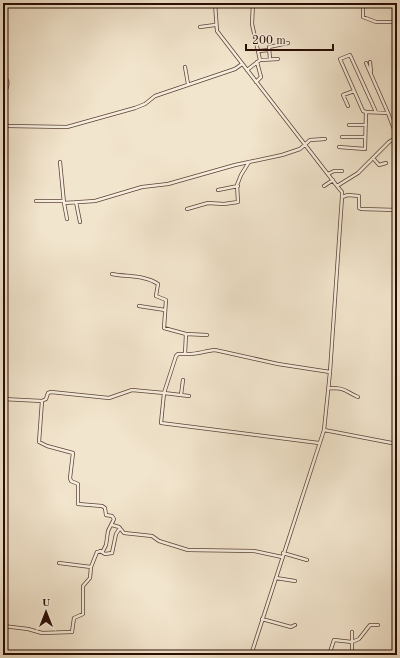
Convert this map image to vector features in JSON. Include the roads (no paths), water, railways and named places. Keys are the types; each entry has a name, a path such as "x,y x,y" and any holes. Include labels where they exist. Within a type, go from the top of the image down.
{"street":[{"path":"217,3 215,3 215,25 223,40 306,143 342,192 329,388 324,430 250,655"},
{"path":"228,3 241,6 242,3"},
{"path":"253,3 252,24 260,60"},
{"path":"362,3 362,17 376,22 397,22"},
{"path":"200,27 215,25"},
{"path":"270,59 270,46 288,43"},
{"path":"259,51 269,50"},
{"path":"376,112 350,55 340,59 362,110 366,112 376,112 388,112"},
{"path":"247,70 260,60 278,59"},
{"path":"256,82 261,77 257,62"},
{"path":"370,62 371,74"},
{"path":"337,186 351,178 389,142 397,137 388,112 366,63"},
{"path":"3,122 8,126 67,127 135,108 145,104 155,96 235,69 242,64"},
{"path":"185,67 188,84"},
{"path":"3,76 7,80 8,86 3,98"},
{"path":"348,106 343,95 354,91"},
{"path":"339,147 365,149 366,112"},
{"path":"349,125 366,125"},
{"path":"342,137 365,137"},
{"path":"36,201 76,202 114,196 142,187 168,184 249,162 288,154 300,148 310,140 325,139"},
{"path":"372,158 379,165 386,163"},
{"path":"60,162 67,219"},
{"path":"187,209 208,203 235,203 238,200 238,186 241,175 249,162"},
{"path":"328,174 334,171 342,171"},
{"path":"324,186 333,180"},
{"path":"218,190 238,186"},
{"path":"342,197 346,195 359,196 359,208 361,209 397,210"},
{"path":"76,202 80,222"},
{"path":"112,274 154,281 158,285 156,296 166,300 164,329 175,330 186,334 207,335"},
{"path":"139,306 165,310"},
{"path":"185,354 186,334"},
{"path":"319,443 162,423 160,420 164,393 176,356 178,354 196,355 204,351 214,350 278,364 330,372"},
{"path":"181,395 183,380"},
{"path":"329,388 343,388 350,395 358,397"},
{"path":"3,399 42,400 46,399 48,393 51,392 109,398 132,390 189,396"},
{"path":"3,626 30,629 42,633 71,634 74,618 83,614 83,586 90,578 91,567 96,553 102,551 106,545 108,531 114,519 106,515 104,507 77,504 78,484 71,481 70,478 73,453 46,446 39,442 42,400"},
{"path":"324,430 397,444"},
{"path":"112,525 120,528 124,533 152,536 159,541 188,550 254,551 307,560"},
{"path":"100,551 105,554 112,553 116,534 120,528"},
{"path":"59,563 91,567"},
{"path":"276,578 295,581"},
{"path":"262,619 291,627 295,625"},
{"path":"329,655 334,640 352,642 359,639 368,626 378,625"},
{"path":"352,632 352,655"}]}
